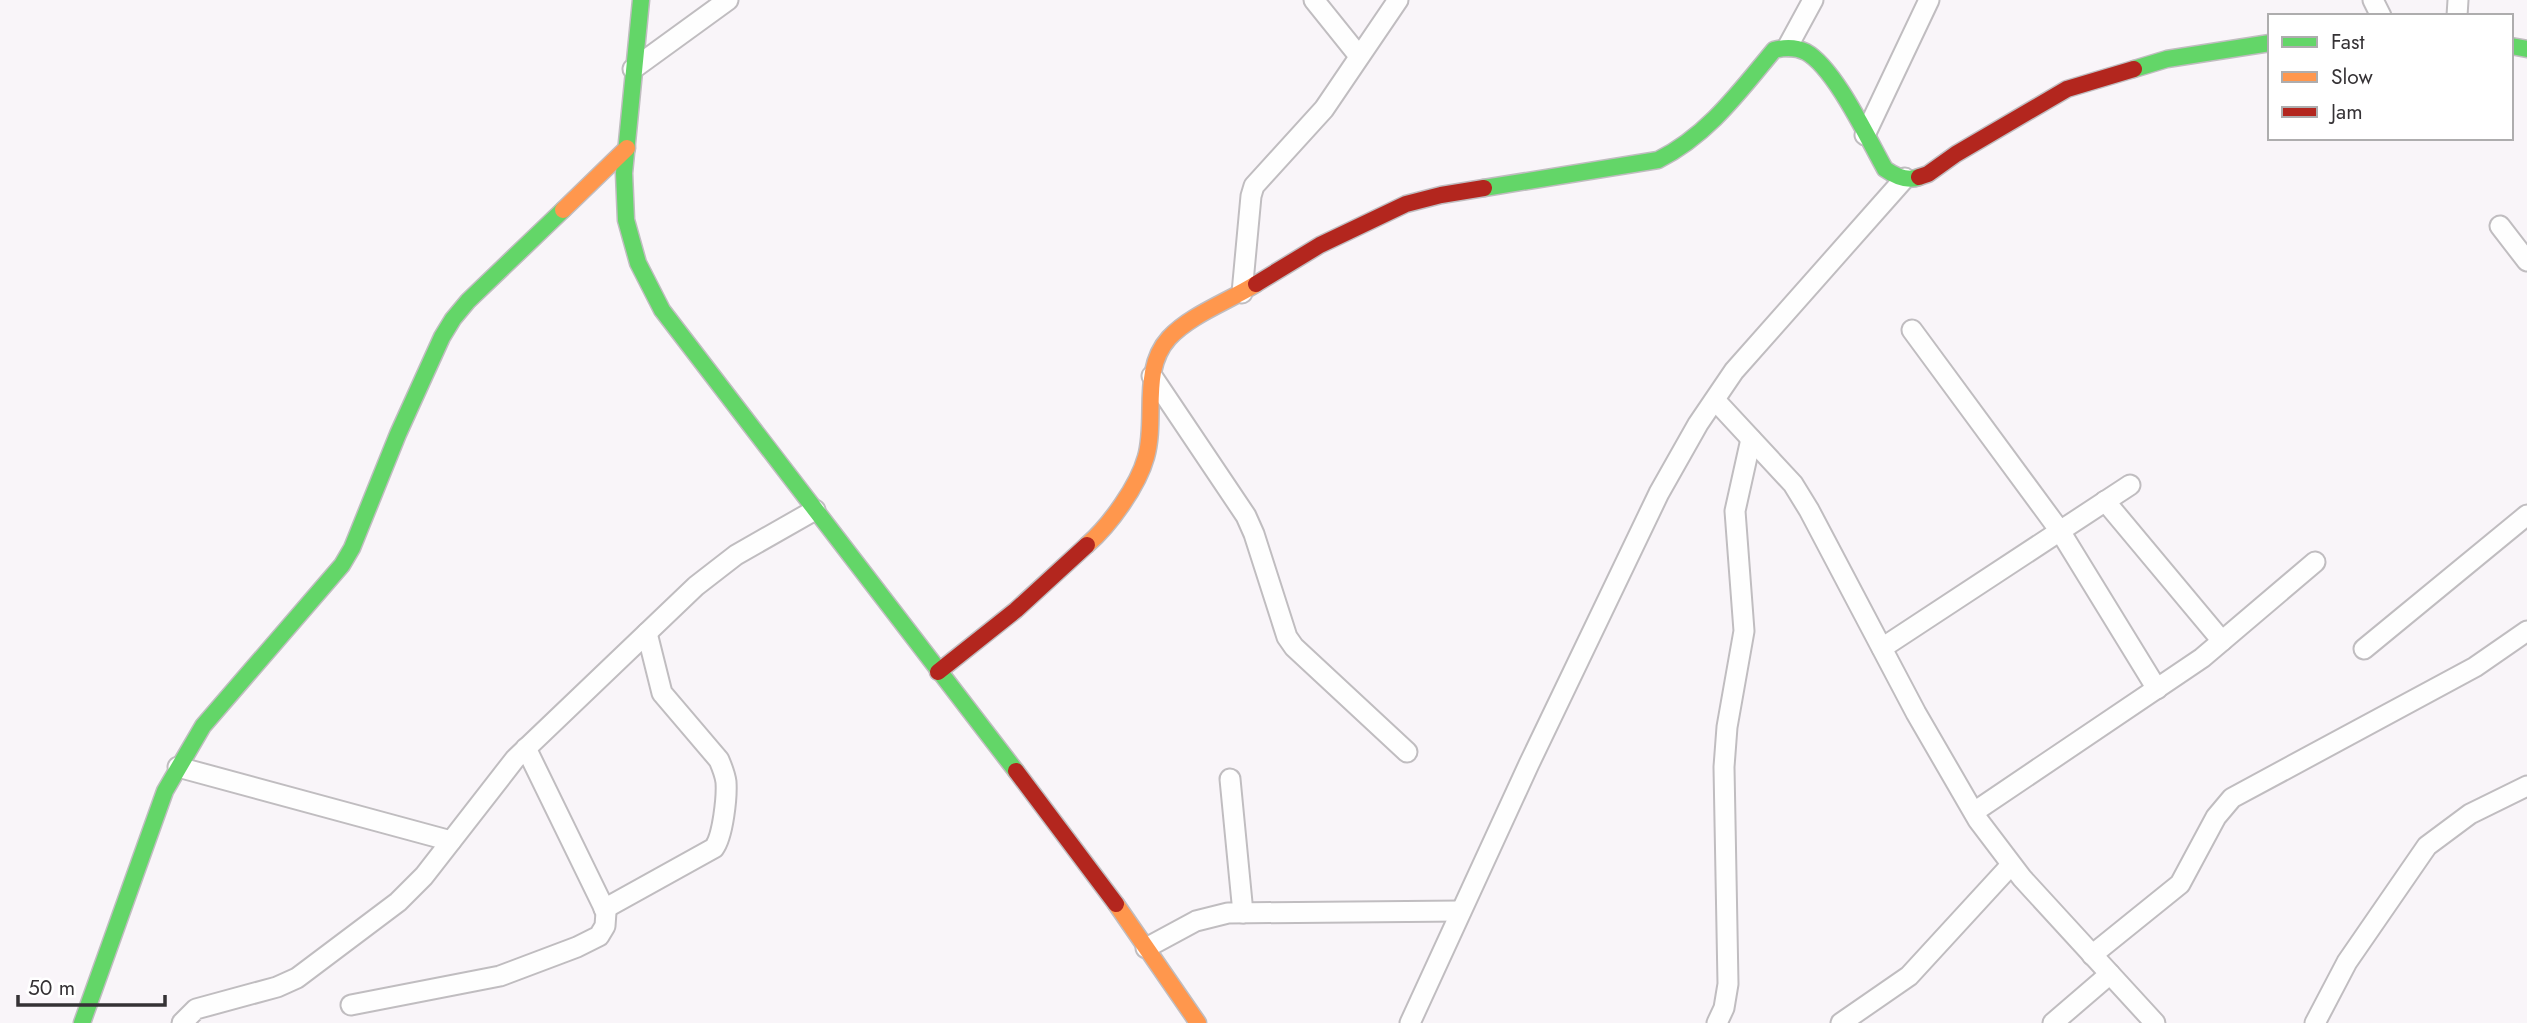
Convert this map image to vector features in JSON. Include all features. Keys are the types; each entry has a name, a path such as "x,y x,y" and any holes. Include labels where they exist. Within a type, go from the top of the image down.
{"street":[{"path":"640,0 624,173 626,220 638,263 662,310 1106,889 1198,1023"},
{"path":"633,69 728,0"},
{"path":"1314,0 1359,56"},
{"path":"1242,293 1254,186 1317,118 1398,0"},
{"path":"1788,46 1813,0"},
{"path":"1865,135 1929,0"},
{"path":"938,672 1016,610 1094,539 1115,512 1139,476 1147,455 1152,376 1160,351 1177,331 1320,245 1406,204 1441,195 1658,159 1678,151 1697,138 1774,50 1788,46 1808,54 1825,70 1885,169 1894,176 1914,179 1928,174 2067,89 2167,59 2268,43"},
{"path":"82,1023 165,791 203,726 342,565 352,548 398,434 442,337 453,319 468,301 626,148"},
{"path":"1410,1023 1659,493 1698,424 1734,371 1905,178"},
{"path":"2500,226 2527,261"},
{"path":"1912,330 2060,531 2157,688"},
{"path":"1152,376 1247,516 1287,637 1294,647 1406,752"},
{"path":"1715,400 1793,484 1916,713 1974,812 2011,864 2155,1023"},
{"path":"1717,1023 1724,1008 1728,984 1724,767 1727,727 1744,631 1735,511 1751,439"},
{"path":"1882,648 2130,485"},
{"path":"2105,501 2222,641"},
{"path":"182,1023 196,1009 276,988 297,978 398,902 424,876 526,748 696,586 736,555 815,510"},
{"path":"2364,649 2527,515"},
{"path":"1974,812 2202,658 2315,562"},
{"path":"2092,955 2180,884 2216,817 2232,797 2475,667 2527,632"},
{"path":"604,909 714,848 721,834 726,783 724,772 719,760 662,692 647,633"},
{"path":"351,1005 500,976 577,947 603,932 607,919 604,909 526,748"},
{"path":"178,767 451,841"},
{"path":"1230,779 1243,913"},
{"path":"2315,1023 2347,962 2427,846 2470,814 2527,786"},
{"path":"1841,1023 1909,976 2011,864"},
{"path":"1146,948 1196,922 1228,913 1461,911"},
{"path":"2053,1023 2110,974"}],"traffic: fast":[{"path":"641,0 624,173 626,220 638,263 662,310 1016,771"},
{"path":"2134,69 2167,59 2268,43"},
{"path":"2513,46 2527,49"},
{"path":"1484,188 1658,160 1692,138 1722,111 1774,50 1786,48 1806,52 1828,73 1850,105 1885,169 1901,177 1919,177"},
{"path":"82,1023 165,791 203,726 342,565 352,548 398,434 442,337 453,319 468,301 563,210"}],"traffic: slow":[{"path":"563,210 627,148"},
{"path":"1087,545 1122,504 1142,468 1149,442 1152,379 1160,351 1169,338 1188,322 1256,284"},
{"path":"1116,904 1198,1023"}],"traffic: jam":[{"path":"1919,177 2067,89 2134,69"},
{"path":"1256,284 1320,245 1406,204 1484,188"},
{"path":"938,672 1016,610 1087,545"},
{"path":"1016,771 1116,904"}]}
